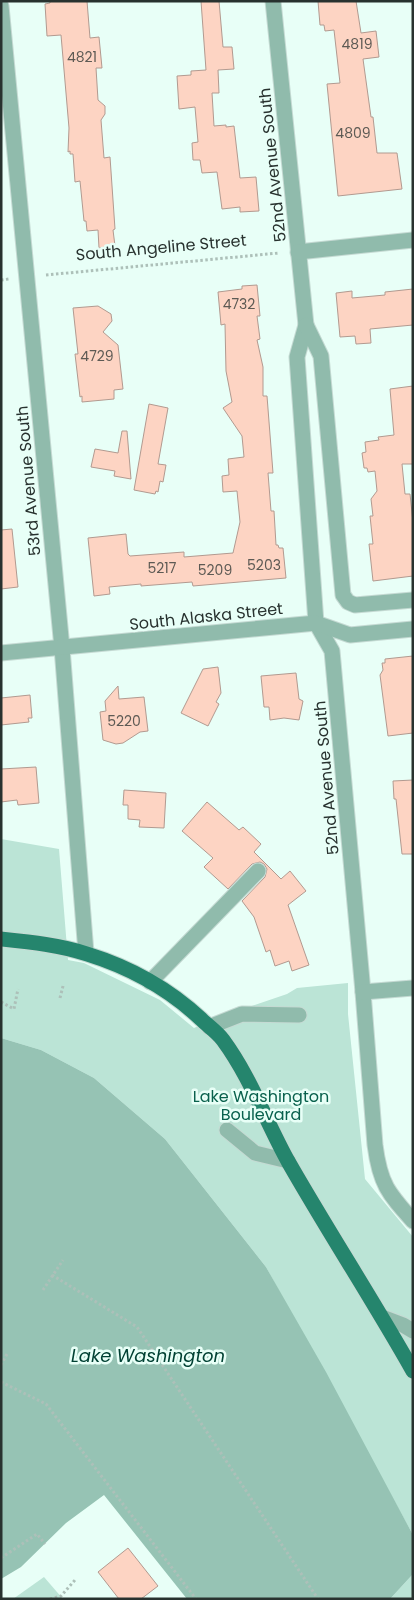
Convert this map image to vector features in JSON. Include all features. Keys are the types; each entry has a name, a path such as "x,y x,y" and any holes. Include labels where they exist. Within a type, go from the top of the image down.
{"main road":[{"path":"1,940 37,943 86,953 125,969 162,988 191,1010 222,1038 247,1077 288,1161 413,1371"}],"street":[{"name":"52nd Avenue South","path":"273,1 306,325 321,356 343,595 348,602 355,605 413,600"},
{"name":"53rd Avenue South","path":"1,6 62,648 86,953"},
{"path":"298,252 413,240"},
{"name":"52nd Avenue South","path":"306,325 297,357 316,623 332,651 378,1165 382,1181 389,1194 413,1221"},
{"name":"South Alaska Street","path":"1,653 316,623 350,635 413,629"},
{"path":"150,982 258,871"},
{"path":"363,992 413,988"},
{"path":"209,1027 242,1014 299,1015"},
{"path":"227,1130 255,1153 288,1161"},
{"path":"382,1317 413,1331"}],"path":[{"name":"South Angeline Street","path":"46,275 279,253"},
{"path":"1,280 10,279"},
{"path":"60,998 63,986"},
{"path":"1,1002 14,1009 18,989"},
{"path":"43,1290 63,1260"},
{"path":"52,1275 137,1326 318,1599"},
{"path":"1,1365 7,1354"},
{"path":"1,1382 46,1404 196,1599"},
{"path":"1,1558 37,1534 45,1544"},
{"path":"50,1599 61,1596 75,1580"}],"green space":[{"name":"Lake Washington Boulevard","path":"1,839 59,849 68,960 84,963 160,1000 194,1028 222,1016 287,994 297,988 348,983 348,1014 365,1179 413,1237 413,1535 266,1267 165,1139 94,1078 41,1050 1,1038"},
{"path":"413,1574 413,1599 390,1599"},
{"path":"44,1577 63,1599 13,1599"}],"water":[{"name":"Lake Washington","path":"1,1038 41,1050 94,1078 165,1139 266,1267 326,1372 413,1535 413,1574 390,1599 187,1599 104,1495 66,1523 21,1567 1,1579"}],"building":[{"path":"50,1 87,1 90,38 99,37 102,68 96,68 98,100 105,106 105,114 101,120 104,158 110,157 115,246 99,248 98,230 87,231 86,221 84,221 80,181 75,182 73,154 70,154 70,151 68,152 69,128 61,35 47,36 45,4 50,3"},
{"path":"201,1 219,1 223,47 232,47 234,69 218,70 219,93 212,93 214,126 234,126 240,178 256,177 259,211 240,212 240,207 222,209 217,172 202,173 200,160 193,160 192,143 198,142 195,107 179,109 177,76 191,75 191,71 206,70"},
{"path":"318,1 356,1 361,33 376,31 379,57 363,59 371,117 373,117 377,153 397,153 402,189 338,196 327,84 340,83 334,30 325,31 324,25 320,25"},
{"path":"257,285 260,316 257,316 260,339 257,340 263,367 263,396 267,396 273,473 268,473 271,511 274,511 276,545 279,548 283,548 286,578 193,586 192,582 109,587 110,594 94,596 88,538 126,534 128,554 130,556 184,552 184,557 233,553 240,522 237,491 223,492 222,476 229,475 228,459 244,457 242,436 223,408 232,402 226,371 225,324 221,325 218,292 242,289 242,286"},
{"path":"413,289 413,325 370,329 371,343 356,344 355,336 340,337 336,293 352,291 352,298 385,295 385,292"},
{"path":"98,306 111,314 112,321 103,332 118,345 123,389 114,390 114,399 82,402 75,354 78,354 73,308"},
{"path":"413,386 413,464 402,464 405,494 410,494 413,522 413,576 373,581 369,544 373,544 370,516 373,516 371,499 377,491 375,471 368,472 367,468 364,468 362,453 366,452 365,442 379,440 378,437 394,435 390,389"},
{"path":"149,404 168,408 158,464 166,465 163,482 160,481 158,492 156,491 155,494 134,490"},
{"path":"122,431 127,431 131,479 114,476 115,471 91,467 95,449 118,453"},
{"path":"12,529 18,587 1,589 1,530"},
{"path":"413,656 413,733 388,736 380,675 383,670 382,663 385,663 385,659"},
{"path":"218,667 221,693 216,702 219,704 208,726 181,713 203,669"},
{"path":"296,673 299,699 303,701 299,720 284,718 270,720 269,707 264,707 261,676"},
{"path":"118,686 119,699 144,697 148,731 140,732 123,743 116,744 103,740 100,712 106,711 105,701"},
{"path":"30,695 32,718 28,718 29,722 1,725 1,698"},
{"path":"36,767 39,803 18,805 17,800 1,802 1,769"},
{"path":"413,780 413,854 402,854 393,781"},
{"path":"124,790 166,793 164,828 139,827 140,820 128,819 128,805 123,805"},
{"path":"207,802 239,830 243,827 261,844 254,852 281,879 290,871 306,891 288,905 309,965 292,971 289,961 275,966 270,950 266,952 254,917 242,901 265,877 267,869 264,864 260,862 252,864 228,889 204,867 213,858 182,831"},
{"path":"128,1548 158,1586 141,1599 119,1599 98,1572"}]}
